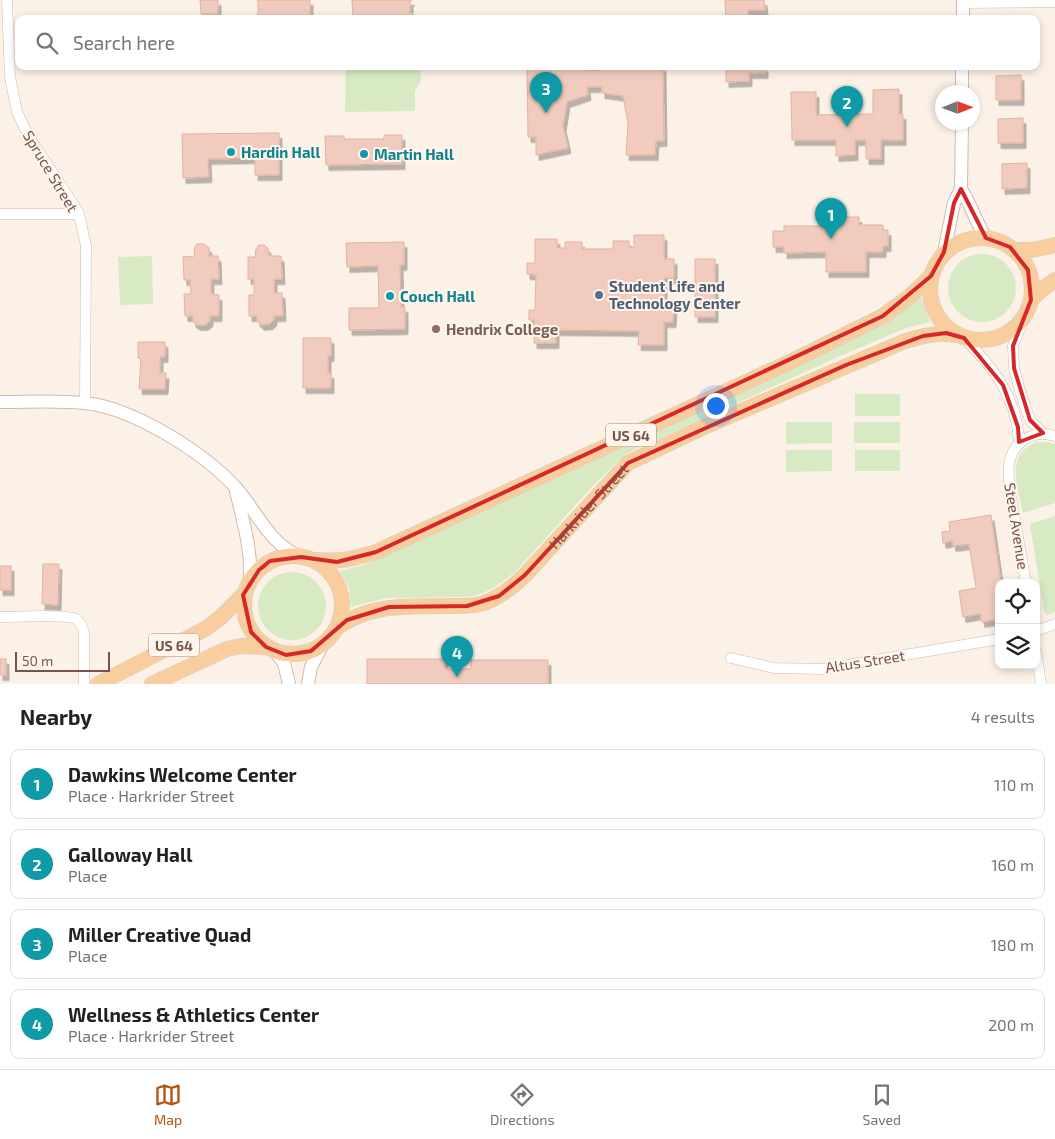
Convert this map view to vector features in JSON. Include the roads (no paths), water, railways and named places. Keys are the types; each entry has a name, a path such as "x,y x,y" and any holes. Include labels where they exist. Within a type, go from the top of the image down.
{"main road":[{"path":"1029,306 1032,286 1028,270 1020,255 999,241 986,238 970,239 956,244 944,252 938,259 931,276 931,300 937,316 948,329 960,336 976,340 992,340 1006,334 1017,325 1040,291 1055,280"},
{"path":"1014,250 1032,250 1055,245"},
{"name":"Harkrider Street","path":"308,558 337,562 356,559 376,552 792,361 883,316 931,276"},
{"name":"Harkrider Street","path":"338,627 347,620 376,609 400,606 467,606 483,603 499,596 525,575 628,463 704,427 903,342 936,334 960,336"},
{"path":"284,557 308,558 327,568 337,582 342,606 342,618 338,627 323,644 311,651 297,655 271,650 252,632 246,622 244,595 250,582 259,570 270,561 284,557"},
{"name":"US 64","path":"98,684 205,629 220,618 244,595"},
{"name":"US 64","path":"152,684 227,649 241,646 271,650"}],"street":[{"name":"Spruce Street","path":"6,0 10,77 17,112 29,137 79,214 86,246 85,403"},
{"path":"963,15 963,2 1055,2"},
{"path":"962,70 962,85"},
{"path":"944,252 954,203 961,189 962,130"},
{"path":"961,189 986,238"},
{"path":"0,214 79,214"},
{"path":"1029,306 1013,346 1014,368 1030,420 1043,433"},
{"path":"960,336 993,368 1003,385 1018,427 1019,442 1030,436 1043,433 1055,436"},
{"path":"0,402 85,403 124,413 166,433 205,459 235,486 258,520 280,544 291,553 308,558"},
{"name":"Steel Avenue","path":"1019,442 1011,457 1009,479 1025,579"},
{"path":"235,486 248,538 251,568 250,582"},
{"path":"0,617 67,617 78,621 84,633 84,684"},
{"path":"1040,630 1055,624"},
{"name":"Altus Street","path":"730,658 774,668 823,669 995,640"},
{"path":"308,684 311,667 323,644"},
{"path":"271,650 284,663 289,684"},
{"path":"1039,669 1041,684"}],"place":[{"name":"Miller Creative Quad","path":"546,113"},
{"name":"Galloway Hall","path":"847,127"},
{"name":"Hardin Hall","path":"231,152"},
{"name":"Martin Hall","path":"364,154"},
{"name":"Dawkins Welcome Center","path":"831,239"},
{"name":"Student Life and Technology Center","path":"599,295"},
{"name":"Couch Hall","path":"390,296"},
{"name":"Hendrix College","path":"436,329"},
{"name":"Wellness & Athletics Center","path":"457,677"}]}
